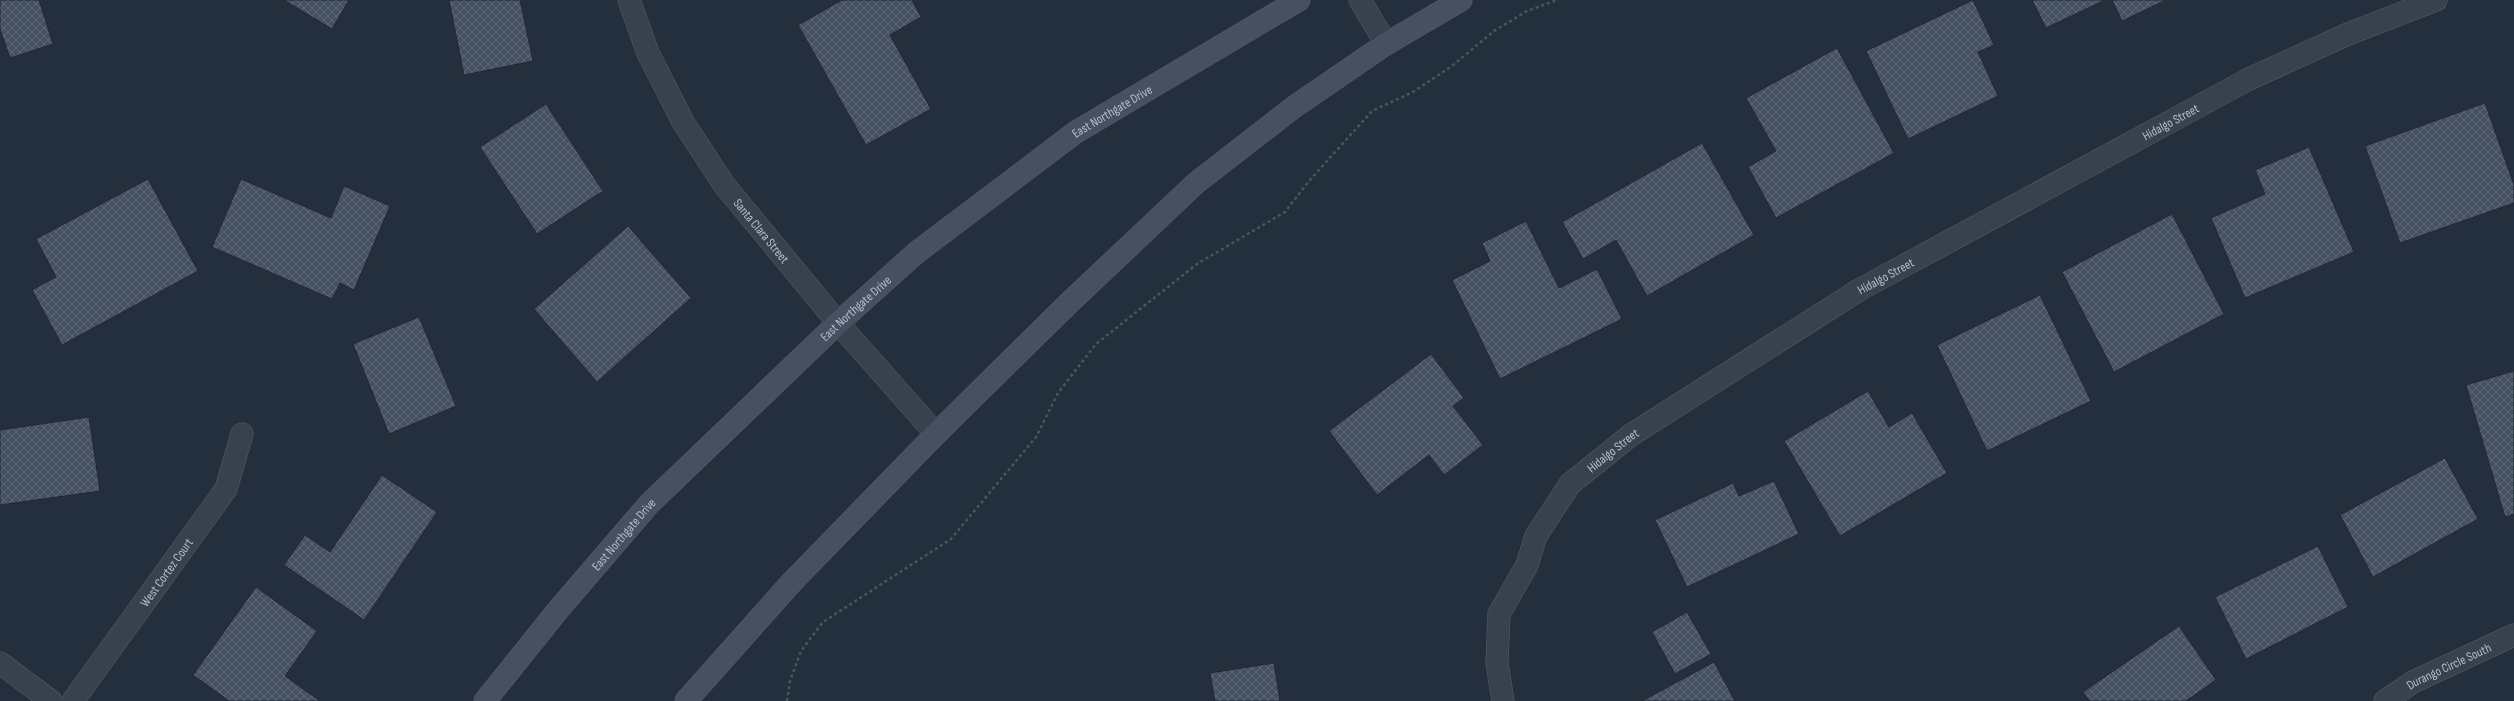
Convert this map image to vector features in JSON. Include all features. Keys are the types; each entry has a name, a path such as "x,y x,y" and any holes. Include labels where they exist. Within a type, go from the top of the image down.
{"main road":[{"name":"East Northgate Drive","path":"485,701 558,610 649,504 838,323 916,253 1076,132 1299,0"},
{"path":"686,701 791,583 936,434 1070,302 1196,183 1294,107 1386,44 1461,0"}],"street":[{"name":"Santa Clara Street","path":"629,0 648,53 683,122 724,186 838,323 936,434"},
{"path":"1360,0 1386,44"},
{"name":"Hidalgo Street","path":"1503,701 1497,663 1499,614 1527,565 1536,536 1570,484 1631,435 1859,290 2249,80 2348,34 2436,0"},
{"name":"West Cortez Court","path":"73,701 226,489 242,434"},
{"name":"Durango Circle South","path":"2385,701 2413,682 2514,635"},
{"path":"0,663 51,701"}],"path":[{"path":"786,701 790,681 801,651 823,622 951,539 1036,437 1058,393 1096,344 1197,264 1285,212 1309,181 1372,112 1413,92 1452,66 1494,31 1520,15 1557,0"}],"building":[{"path":"0,0 39,0 53,44 10,58 0,29"},
{"path":"284,0 349,0 332,29"},
{"path":"449,0 520,0 533,61 464,75"},
{"path":"842,0 912,0 921,17 890,35 931,109 866,145 798,25"},
{"path":"1973,0 1994,45 1978,52 1998,96 1908,139 1866,51"},
{"path":"2032,0 2105,0 2046,28"},
{"path":"2112,0 2163,0 2164,1 2122,21"},
{"path":"1837,48 1894,153 1776,218 1748,167 1776,151 1746,98"},
{"path":"2485,103 2514,185 2514,203 2400,243 2365,146"},
{"path":"546,104 603,191 537,234 480,147"},
{"path":"1702,143 1754,235 1647,296 1616,240 1583,259 1562,222"},
{"path":"2309,147 2354,252 2245,298 2211,218 2265,194 2255,170"},
{"path":"148,179 198,271 62,345 32,290 56,277 36,239"},
{"path":"241,179 331,218 344,186 390,206 354,290 340,283 332,299 212,247"},
{"path":"2172,214 2224,314 2114,372 2062,272"},
{"path":"1526,221 1559,288 1597,269 1622,319 1500,379 1452,280 1490,261 1482,243"},
{"path":"628,226 691,298 597,382 534,309"},
{"path":"2040,295 2091,401 1987,451 1937,345"},
{"path":"419,317 456,406 389,434 353,344"},
{"path":"1431,354 1464,398 1453,406 1483,445 1444,475 1429,455 1377,495 1329,431"},
{"path":"2514,371 2514,514 2505,517 2466,385"},
{"path":"1868,391 1889,427 1912,413 1947,473 1840,536 1784,441"},
{"path":"89,417 100,491 0,505 0,430"},
{"path":"2445,458 2478,519 2373,577 2340,515"},
{"path":"382,475 437,512 364,620 284,565 305,535 330,552"},
{"path":"1774,481 1799,534 1687,587 1655,520 1733,483 1739,496"},
{"path":"2318,546 2348,607 2246,659 2215,597"},
{"path":"256,587 317,631 285,676 320,701 229,701 193,675"},
{"path":"1687,612 1711,654 1675,674 1652,632"},
{"path":"2179,626 2216,680 2186,701 2090,701 2083,692"},
{"path":"1714,662 1735,701 1642,701"},
{"path":"1274,663 1280,701 1215,701 1210,673"}]}
